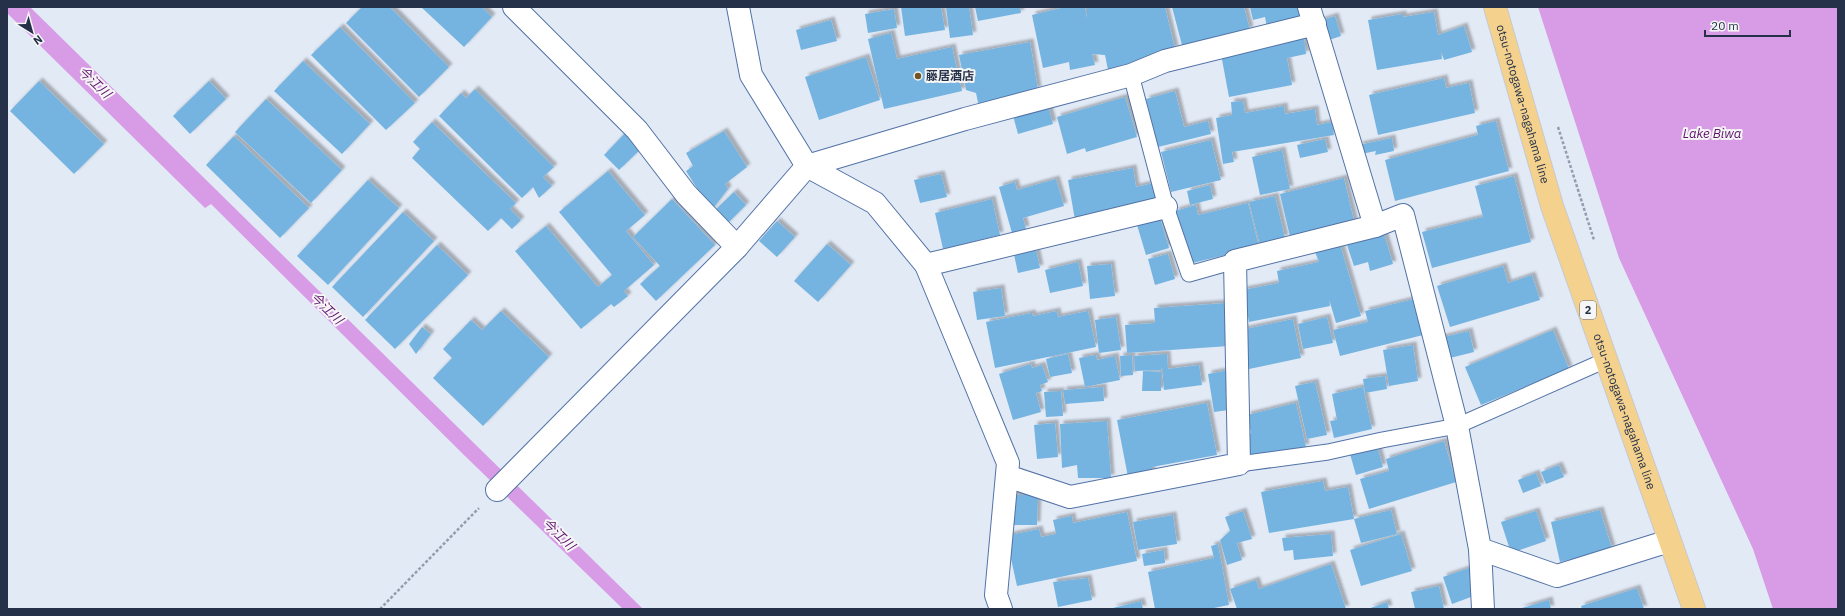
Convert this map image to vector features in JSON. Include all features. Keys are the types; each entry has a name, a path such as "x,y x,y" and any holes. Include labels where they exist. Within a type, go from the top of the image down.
{"main road":[{"name":"otsu-notogawa-nagahama line","path":"1495,7 1552,206 1668,541 1694,609"}],"street":[{"path":"514,7 638,130 686,194 737,247"},
{"path":"738,7 751,76 807,166 875,203 926,265 1008,463 996,595 1001,609"},
{"path":"504,483 737,247 807,166 965,119 1131,75 1164,61 1312,15 1375,226"},
{"path":"926,265 1166,207"},
{"path":"1007,476 1070,497 1239,464 1234,261 1375,226 1402,215 1457,426 1480,549 1483,609"},
{"path":"1480,549 1557,576 1668,541"}],"lane":[{"path":"1131,75 1166,207 1189,274 1234,261"},
{"path":"1239,464 1328,452 1457,426 1606,360"}],"path":[{"path":"380,609 504,483"}],"water":[{"name":"今江川","path":"7,7 30,7 643,609 623,609 465,456 211,204 205,208 7,13"},
{"name":"Lake Biwa","path":"1538,7 1838,7 1838,609 1773,609 1753,549 1619,258"}],"building":[{"path":"362,7 390,7 449,67 419,97 346,23"},
{"path":"421,7 482,7 492,17 464,47"},
{"path":"901,7 941,7 945,30 905,36"},
{"path":"946,7 969,7 973,35 950,38"},
{"path":"975,7 1020,7 1021,13 978,21"},
{"path":"1065,7 1085,7 1087,19 1087,7 1165,7 1175,49 1108,70 1105,55 1092,54 1095,65 1070,70 1069,62 1043,68 1032,15"},
{"path":"1172,7 1244,7 1250,30 1183,49"},
{"path":"1250,7 1303,7 1307,23 1268,32 1265,17 1253,20"},
{"path":"894,9 897,28 868,33 865,14"},
{"path":"1434,12 1438,35 1464,26 1472,52 1444,60 1441,51 1442,59 1377,70 1368,20 1403,14 1403,17"},
{"path":"1335,16 1341,36 1326,41 1319,21"},
{"path":"831,20 837,41 801,50 796,30"},
{"path":"340,27 415,103 386,130 311,55"},
{"path":"891,33 897,59 952,47 962,91 884,109 868,39"},
{"path":"1304,37 1306,54 1287,58 1292,85 1229,97 1221,54"},
{"path":"1030,42 1038,90 1018,93 1019,100 979,107 976,93 966,90 959,55"},
{"path":"866,57 880,100 819,120 805,77"},
{"path":"303,61 370,124 342,154 274,91"},
{"path":"1444,78 1446,88 1469,83 1475,113 1378,135 1369,95"},
{"path":"39,81 104,144 74,174 10,111"},
{"path":"209,81 226,99 190,134 173,116"},
{"path":"475,89 554,167 543,177 552,186 539,198 533,187 522,198 439,116 461,93 466,98"},
{"path":"1175,91 1184,127 1208,121 1211,134 1158,147 1146,99"},
{"path":"1125,97 1137,137 1086,152 1085,148 1067,154 1057,117"},
{"path":"266,99 342,170 311,203 235,132"},
{"path":"1243,101 1245,113 1284,106 1285,114 1315,109 1317,125 1332,122 1334,135 1232,152 1234,162 1223,164 1216,118 1232,115 1231,102"},
{"path":"1047,102 1053,124 1018,134 1012,112"},
{"path":"1496,121 1509,171 1395,201 1385,160 1478,135 1476,126"},
{"path":"432,122 516,203 510,209 521,220 512,229 501,218 488,231 412,158 420,149 413,142"},
{"path":"724,131 747,167 725,184 728,189 711,211 686,171 693,166 686,153"},
{"path":"626,132 642,148 619,170 604,155"},
{"path":"234,136 309,208 280,238 206,165"},
{"path":"1392,138 1394,151 1375,155 1376,151 1361,154 1359,145"},
{"path":"1325,139 1328,152 1300,158 1297,145"},
{"path":"1211,140 1221,180 1171,192 1161,152"},
{"path":"1282,150 1290,189 1260,195 1252,157"},
{"path":"1133,168 1136,187 1154,183 1159,204 1075,220 1068,180"},
{"path":"608,171 645,215 626,231 654,265 624,291 628,296 614,307 611,304 581,329 515,251 546,226 598,287 612,275 559,212"},
{"path":"941,174 947,197 920,203 914,180"},
{"path":"1514,176 1531,242 1432,268 1422,232 1483,217 1475,186"},
{"path":"1344,178 1355,225 1291,241 1280,194"},
{"path":"1056,179 1064,206 1023,218 1026,229 1012,233 999,187 1015,182 1017,190"},
{"path":"368,180 399,208 328,285 297,256"},
{"path":"1210,185 1213,199 1190,205 1187,191"},
{"path":"734,192 746,205 725,226 712,213"},
{"path":"1275,196 1285,238 1260,245 1249,202"},
{"path":"672,199 715,245 656,301 640,284 660,266 633,237"},
{"path":"992,199 1000,235 943,249 935,213"},
{"path":"1248,203 1259,247 1188,264 1175,211 1196,205 1198,215"},
{"path":"403,212 434,241 363,317 332,287"},
{"path":"1160,218 1169,248 1146,255 1137,225"},
{"path":"777,221 795,237 777,257 759,241"},
{"path":"1384,234 1393,264 1370,271 1368,262 1354,266 1347,245"},
{"path":"827,244 851,265 818,302 794,281"},
{"path":"1340,244 1361,316 1336,323 1329,299 1330,306 1249,322 1243,290 1279,283 1277,271 1319,262 1315,252"},
{"path":"437,245 468,275 395,349 365,320"},
{"path":"1035,245 1040,268 1018,273 1013,250"},
{"path":"1168,254 1175,279 1155,285 1148,259"},
{"path":"1078,262 1083,286 1050,293 1045,270"},
{"path":"1111,264 1115,296 1090,299 1087,266"},
{"path":"1503,266 1508,283 1532,275 1540,300 1450,327 1437,286"},
{"path":"1001,288 1005,316 977,320 973,292"},
{"path":"1414,299 1423,335 1340,356 1333,330 1368,322 1365,311"},
{"path":"1227,303 1229,346 1127,353 1125,325 1155,323 1154,308"},
{"path":"501,311 549,357 483,426 433,378 452,358 443,349 471,320 482,330"},
{"path":"1057,311 1058,317 1088,311 1096,347 995,368 986,322 1032,313 1033,316"},
{"path":"1116,317 1121,350 1099,353 1095,320"},
{"path":"1327,317 1333,343 1303,349 1298,324"},
{"path":"1293,319 1301,358 1249,369 1241,330"},
{"path":"422,327 431,334 416,354 409,344"},
{"path":"1553,330 1569,369 1481,405 1465,367"},
{"path":"1469,331 1474,352 1446,359 1440,338"},
{"path":"1413,345 1418,381 1389,386 1383,350"},
{"path":"1068,354 1072,373 1050,377 1046,359"},
{"path":"1167,354 1168,369 1199,365 1202,385 1164,390 1162,368 1161,370 1135,371 1134,356"},
{"path":"1096,355 1097,360 1115,356 1120,380 1085,387 1079,358"},
{"path":"1132,355 1133,375 1121,376 1120,356"},
{"path":"1031,364 1032,368 1042,365 1048,382 1040,385 1042,391 1036,393 1041,412 1013,420 999,374"},
{"path":"1230,370 1236,409 1214,412 1208,374"},
{"path":"1143,371 1161,372 1161,391 1142,391"},
{"path":"1385,376 1387,389 1365,393 1363,379"},
{"path":"1315,382 1327,435 1307,439 1295,386"},
{"path":"1103,387 1104,401 1065,404 1063,390"},
{"path":"1363,387 1372,429 1334,438 1330,421 1337,420 1332,394"},
{"path":"1061,391 1063,416 1046,417 1044,392"},
{"path":"1207,403 1217,455 1152,467 1152,473 1128,477 1117,420"},
{"path":"1296,403 1306,447 1249,460 1245,438 1251,433 1247,415"},
{"path":"1107,421 1111,478 1078,478 1077,465 1062,468 1060,424"},
{"path":"1055,423 1058,457 1037,459 1034,425"},
{"path":"1444,441 1456,482 1369,509 1360,479 1389,471 1386,459"},
{"path":"1377,446 1383,467 1356,475 1350,454"},
{"path":"1559,465 1564,477 1546,484 1541,472"},
{"path":"1536,473 1541,486 1523,493 1518,480"},
{"path":"1323,481 1325,491 1348,487 1354,519 1269,533 1261,492"},
{"path":"1013,495 1038,495 1037,525 1013,525"},
{"path":"1391,510 1397,534 1361,543 1354,519"},
{"path":"1600,510 1612,549 1560,562 1551,522"},
{"path":"1243,511 1252,539 1237,543 1242,560 1227,565 1220,540 1230,531 1225,517"},
{"path":"1536,511 1546,541 1511,553 1501,522"},
{"path":"1127,512 1137,561 1017,586 1006,536 1039,529 1041,537 1056,534 1053,520 1072,516 1073,523"},
{"path":"1173,515 1177,544 1138,550 1133,522"},
{"path":"1331,534 1333,556 1294,560 1293,550 1284,551 1282,538"},
{"path":"1401,534 1412,571 1361,586 1350,550"},
{"path":"1218,544 1229,605 1209,609 1155,609 1148,572 1214,558 1211,546"},
{"path":"1164,550 1165,563 1144,566 1142,554"},
{"path":"1331,564 1346,609 1237,609 1230,589 1256,580 1259,589"},
{"path":"1469,568 1479,594 1452,604 1443,577"},
{"path":"1088,578 1092,600 1058,607 1053,582"},
{"path":"1439,586 1444,609 1415,609 1411,592"},
{"path":"1637,588 1644,609 1582,609 1581,606"},
{"path":"1549,600 1551,609 1519,609"},
{"path":"1141,601 1143,609 1113,609 1113,608"},
{"path":"1387,602 1389,609 1368,609"}],"place":[{"name":"藤居酒店","path":"918,76"}]}
